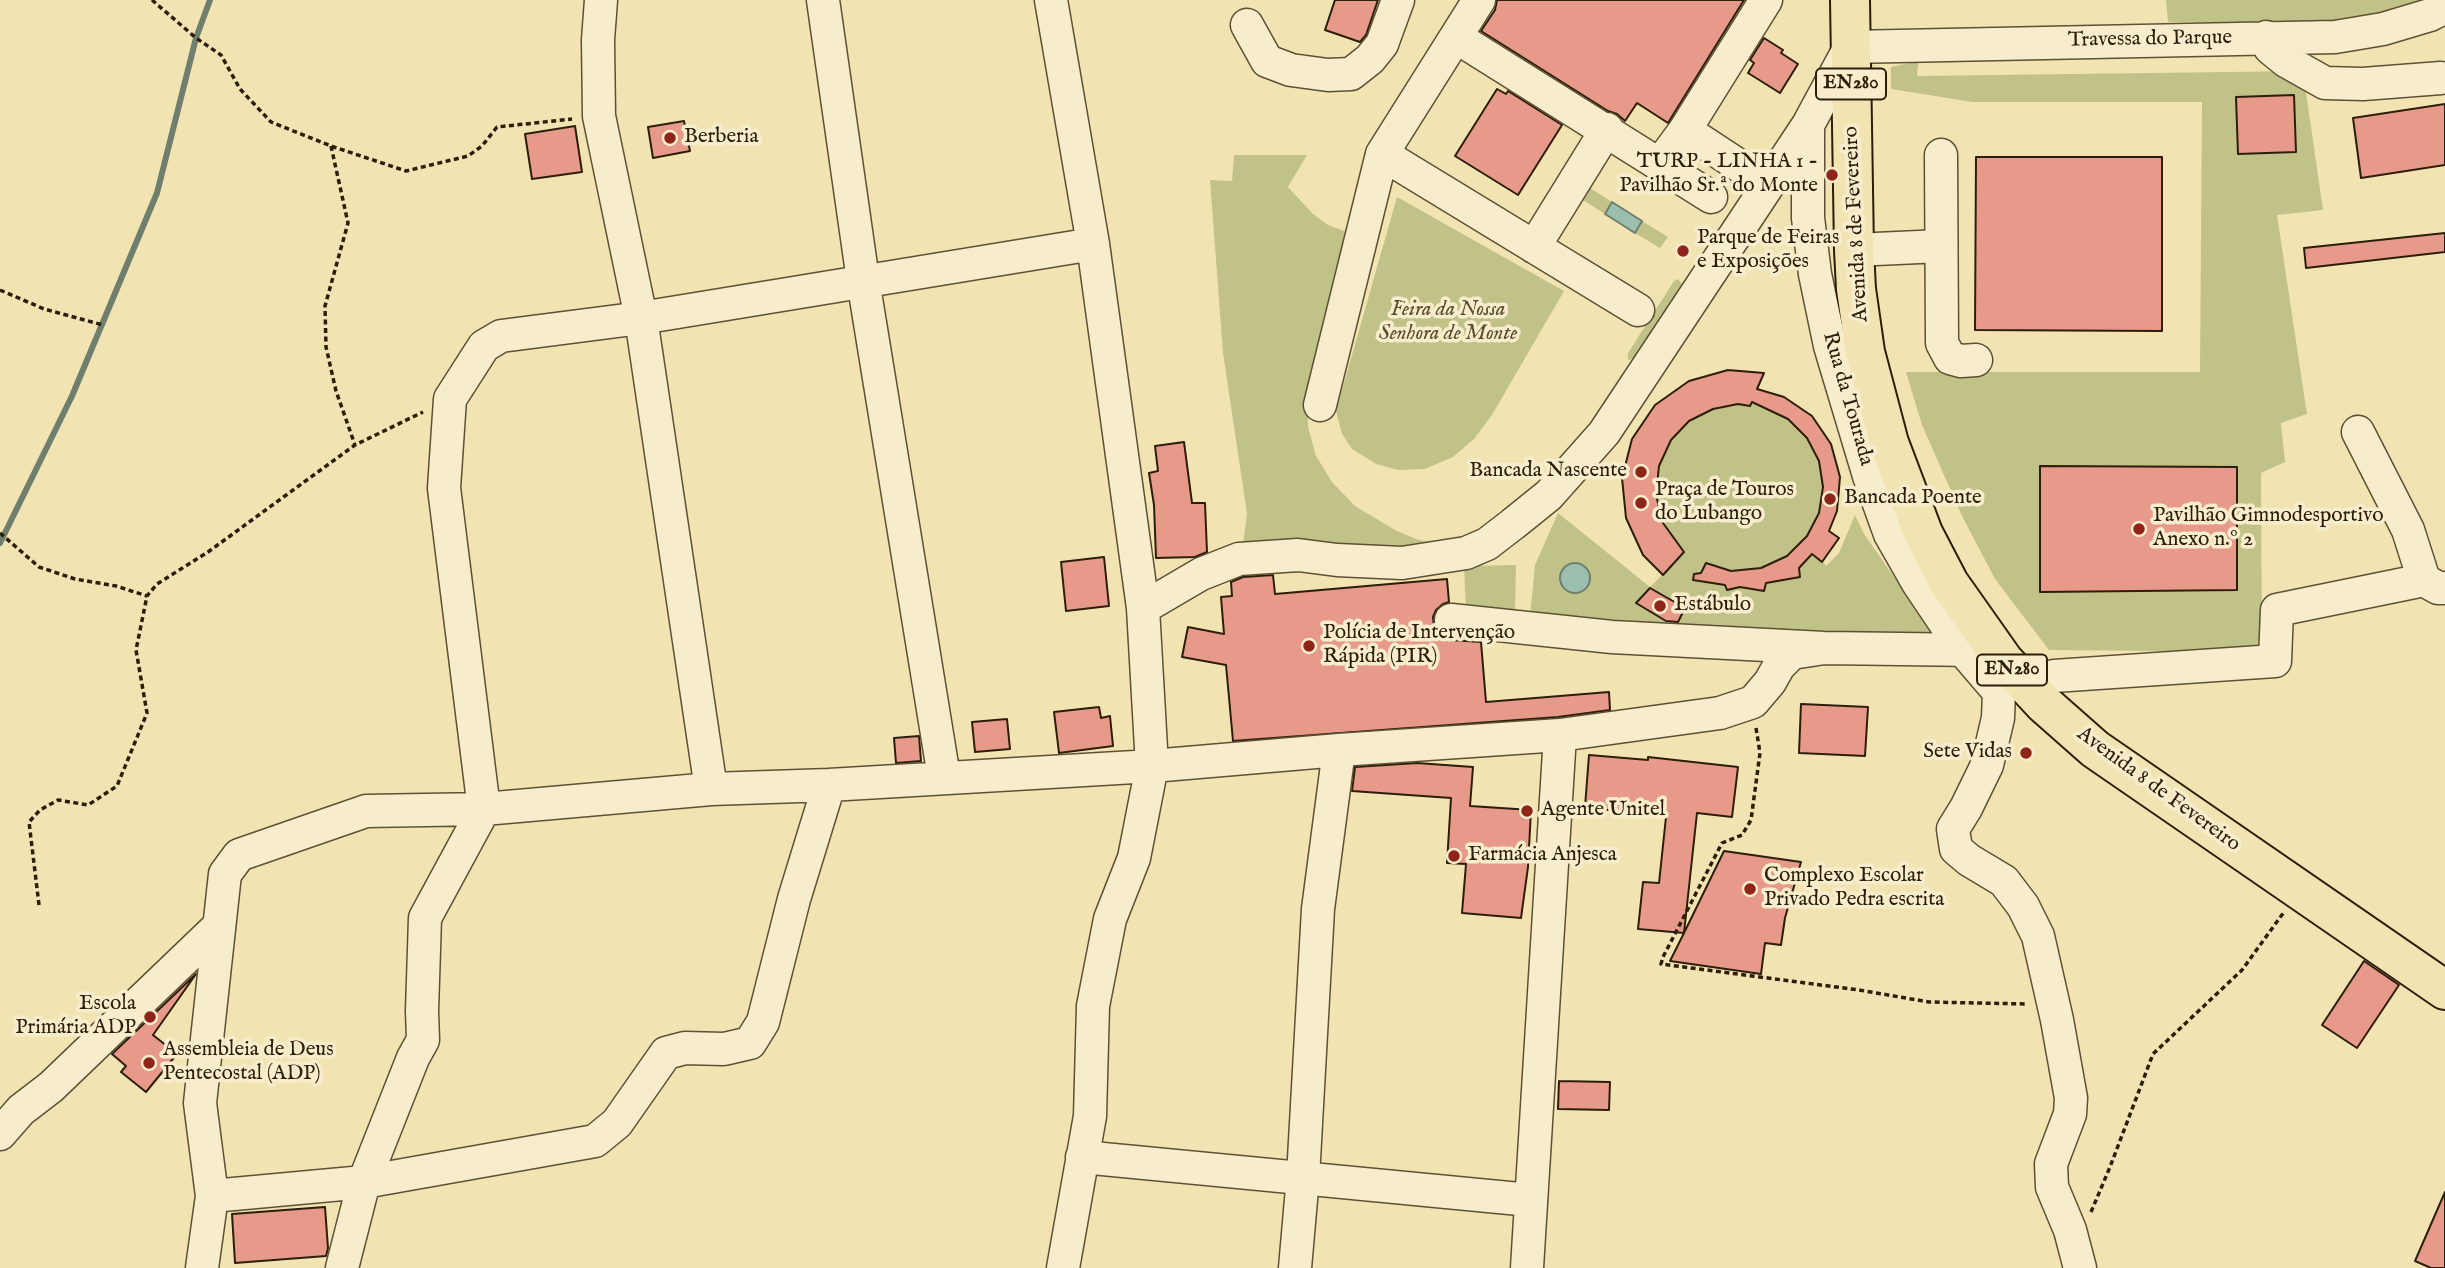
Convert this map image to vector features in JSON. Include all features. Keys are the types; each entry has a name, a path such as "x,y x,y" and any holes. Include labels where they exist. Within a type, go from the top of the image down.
{"main road":[{"name":"Avenida 8 de Fevereiro","path":"1850,0 1854,250 1856,289 1865,352 1889,443 1928,543 1980,650 2095,749 2445,990"}],"street":[{"path":"601,0 597,79 599,116 641,318 711,789"},
{"path":"823,0 863,280 944,777"},
{"path":"1051,0 1093,244 1143,608 1152,766 1133,858 1110,919 1093,1006 1090,1116 1063,1268"},
{"path":"1247,25 1267,61 1291,70 1328,75 1351,74 1370,59 1382,44 1398,0"},
{"path":"1320,405 1382,154 1479,0"},
{"path":"1660,164 1685,130 1766,0"},
{"name":"Travessa do Parque","path":"1850,47 2335,37 2383,29 2430,15 2445,7"},
{"path":"1456,37 1711,197"},
{"path":"2266,37 2270,48 2286,61 2325,83 2363,84 2441,78"},
{"path":"1143,608 1201,574 1239,559 1298,555 1337,561 1402,563 1466,554 1487,544 1549,495 1604,433 1808,125 1850,47"},
{"name":"Rua da Tourada","path":"1808,125 1808,218 1815,274 1830,346 1849,415 1890,534 1918,583 1980,650 1999,692 1998,718 1987,765 1953,829 1956,849 2004,881 2023,906 2038,936 2054,1004 2071,1098 2070,1114 2051,1164 2052,1187 2070,1230 2077,1258"},
{"path":"1534,247 1607,130"},
{"path":"1685,130 1767,184"},
{"path":"1382,154 1638,310"},
{"path":"1941,155 1944,349 1954,360 1976,360"},
{"path":"342,1268 364,1182 412,1058 423,1040 425,918 484,809 444,488 450,400 484,346 501,336 641,318 1093,244"},
{"path":"1854,250 1941,246"},
{"path":"2054,676 2275,660 2277,610 2434,584 2358,432"},
{"path":"1451,620 1612,636 1824,648 1980,650"},
{"path":"202,1268 212,1196 200,1103 225,874 239,855 366,811 484,809 711,789 829,785 1152,766 1560,735 1720,713 1753,702 1792,653 1824,648"},
{"path":"1527,1268 1560,735"},
{"path":"1295,1268 1303,1177 1318,909 1339,750"},
{"path":"212,1196 364,1182 595,1141 617,1123 666,1052 685,1048 724,1049 750,1043 763,1022 794,898 829,785"},
{"path":"0,1134 21,1110 51,1087 219,926"},
{"path":"1082,1157 1530,1200"}],"path":[{"path":"152,0 196,38 221,55 240,89 271,122 406,171 468,156 482,146 497,127 599,116"},
{"path":"331,146 348,223 325,306 326,347 336,391 355,445"},
{"path":"0,290 44,309 103,325"},
{"path":"39,905 29,822 40,810 58,800 88,805 117,786 148,713 136,650 147,596 157,584 208,552 355,445 450,400"},
{"path":"0,533 40,568 147,596"},
{"path":"1753,702 1760,753 1751,820 1742,835 1722,843 1662,957 1661,964 1929,1002 2054,1004"},
{"path":"2077,1258 2153,1054 2242,970 2300,891"}],"green space":[{"path":"2166,0 2434,0 2405,10 2343,21 2283,23 2168,22"},
{"path":"1919,53 1917,76 2303,71 2323,210 2277,215 2307,414 2281,423 2285,462 2261,473 2262,652 2049,650 1995,579 1961,514 1922,425 1906,372 2200,372 2202,102 1972,102 1891,89 1891,67 1910,63"},
{"path":"1234,155 1307,155 1288,187 1313,214 1328,225 1347,232 1307,399 1308,427 1316,456 1332,482 1355,506 1395,530 1439,545 1470,548 1242,551 1247,514 1223,353 1210,180 1232,181"},
{"path":"1590,188 1612,202 1605,214 1583,200"},
{"name":"Feira da Nossa Senhora de Monte","path":"1397,197 1564,291 1492,415 1474,439 1453,457 1425,469 1398,470 1376,464 1352,449 1342,434 1336,411"},
{"path":"1642,221 1668,237 1660,248 1635,233"},
{"path":"1678,279 1682,284 1680,288 1635,358 1628,360 1628,353 1674,281"},
{"path":"1728,370 1764,373 1758,389 1784,397 1812,416 1831,444 1840,477 1837,511 1829,531 1839,538 1823,562 1826,566 1839,553 1855,515 1864,534 1934,634 1931,641 1530,616 1535,565 1558,513 1650,587 1662,575 1643,555 1626,518 1622,478 1632,439 1655,405 1689,381"},
{"path":"1516,565 1515,615 1466,613 1464,566"}],"shaded area":[{"path":"1612,202 1642,221 1635,233 1605,214"},
{"path":"1575,563 1581,564 1589,572 1589,584 1581,592 1575,593 1569,592 1561,584 1560,578 1561,572 1569,564"}],"building":[{"path":"1335,0 1378,0 1366,35 1360,42 1325,30"},
{"path":"1497,0 1744,0 1668,123 1637,103 1625,121 1481,31 1495,10"},
{"path":"1764,38 1798,64 1780,93 1748,73 1754,63 1750,60"},
{"path":"1497,89 1506,94 1508,91 1562,125 1518,195 1455,156"},
{"path":"2294,95 2296,152 2238,154 2236,97"},
{"path":"2445,104 2445,165 2361,178 2353,118"},
{"path":"684,121 690,151 653,158 648,127"},
{"path":"575,126 582,172 532,179 525,134"},
{"path":"1976,157 2162,157 2162,331 1975,330"},
{"path":"2445,233 2445,252 2306,268 2304,248"},
{"name":"Praça de Touros do Lubango","path":"1728,370 1764,373 1757,389 1784,397 1812,416 1831,444 1840,477 1837,511 1829,531 1839,538 1822,562 1812,554 1799,568 1800,577 1766,583 1764,591 1740,587 1727,590 1725,585 1693,580 1694,574 1701,573 1706,563 1731,571 1761,568 1787,556 1807,536 1819,513 1823,487 1819,461 1807,438 1788,419 1752,402 1750,406 1738,404 1713,409 1689,421 1671,440 1659,466 1656,495 1663,523 1684,552 1663,575 1643,555 1626,518 1622,478 1632,439 1655,405 1689,381"},
{"path":"1184,442 1192,503 1205,503 1207,552 1195,557 1156,558 1154,505 1149,473 1158,471 1155,446"},
{"name":"Pavilhão Gimnodesportivo Anexo n.º 2","path":"2040,466 2237,467 2237,590 2040,592"},
{"path":"1104,557 1109,606 1066,611 1061,562"},
{"path":"1273,575 1275,594 1447,579 1449,602 1436,610 1433,617 1434,627 1440,634 1452,640 1481,642 1486,702 1609,692 1610,710 1558,717 1233,741 1226,665 1182,657 1188,627 1224,634 1221,597 1232,596 1231,582 1243,577"},
{"name":"Estábulo","path":"1650,588 1685,608 1678,622 1666,621 1636,603"},
{"path":"1801,704 1868,707 1865,756 1799,753"},
{"path":"1099,707 1101,718 1110,716 1113,746 1059,753 1054,712"},
{"path":"1007,719 1010,749 975,752 972,722"},
{"path":"919,736 921,761 896,763 894,738"},
{"path":"1589,755 1648,760 1648,757 1738,767 1732,817 1697,813 1684,933 1638,929 1643,882 1659,883 1666,817 1585,807"},
{"path":"1417,763 1473,767 1470,806 1531,810 1528,867 1521,918 1462,913 1466,864 1447,863 1451,798 1352,791 1355,767"},
{"name":"Complexo Escolar Privado Pedra escrita","path":"1724,851 1801,862 1785,918 1781,945 1765,943 1761,974 1670,961"},
{"path":"2364,961 2399,985 2357,1048 2322,1025"},
{"path":"196,974 153,1035 177,1054 146,1092 121,1072 126,1066 112,1054"},
{"path":"1559,1081 1610,1082 1609,1110 1558,1109"},
{"path":"2445,1192 2445,1268 2431,1268 2415,1261"},
{"path":"325,1207 328,1248 326,1256 235,1263 232,1214"}],"waterway":[{"path":"0,543 72,396 157,193 196,38 210,0"}],"place":[{"name":"Berberia","path":"670,138"},
{"name":"TURP - LINHA 1 - Pavilhão Sr.ª do Monte","path":"1832,175"},
{"name":"Parque de Feiras e Exposições","path":"1683,251"},
{"name":"Bancada Nascente","path":"1641,472"},
{"name":"Bancada Poente","path":"1830,499"},
{"name":"Praça de Touros do Lubango","path":"1641,503"},
{"name":"Pavilhão Gimnodesportivo Anexo n.º 2","path":"2139,529"},
{"name":"Estábulo","path":"1660,606"},
{"name":"Polícia de Intervenção Rápida (PIR)","path":"1309,646"},
{"name":"Sete Vidas","path":"2026,753"},
{"name":"Agente Unitel","path":"1527,811"},
{"name":"Farmácia Anjesca","path":"1454,856"},
{"name":"Complexo Escolar Privado Pedra escrita","path":"1750,889"},
{"name":"Escola Primária ADP","path":"150,1017"},
{"name":"Assembleia de Deus Pentecostal (ADP)","path":"149,1063"}]}
